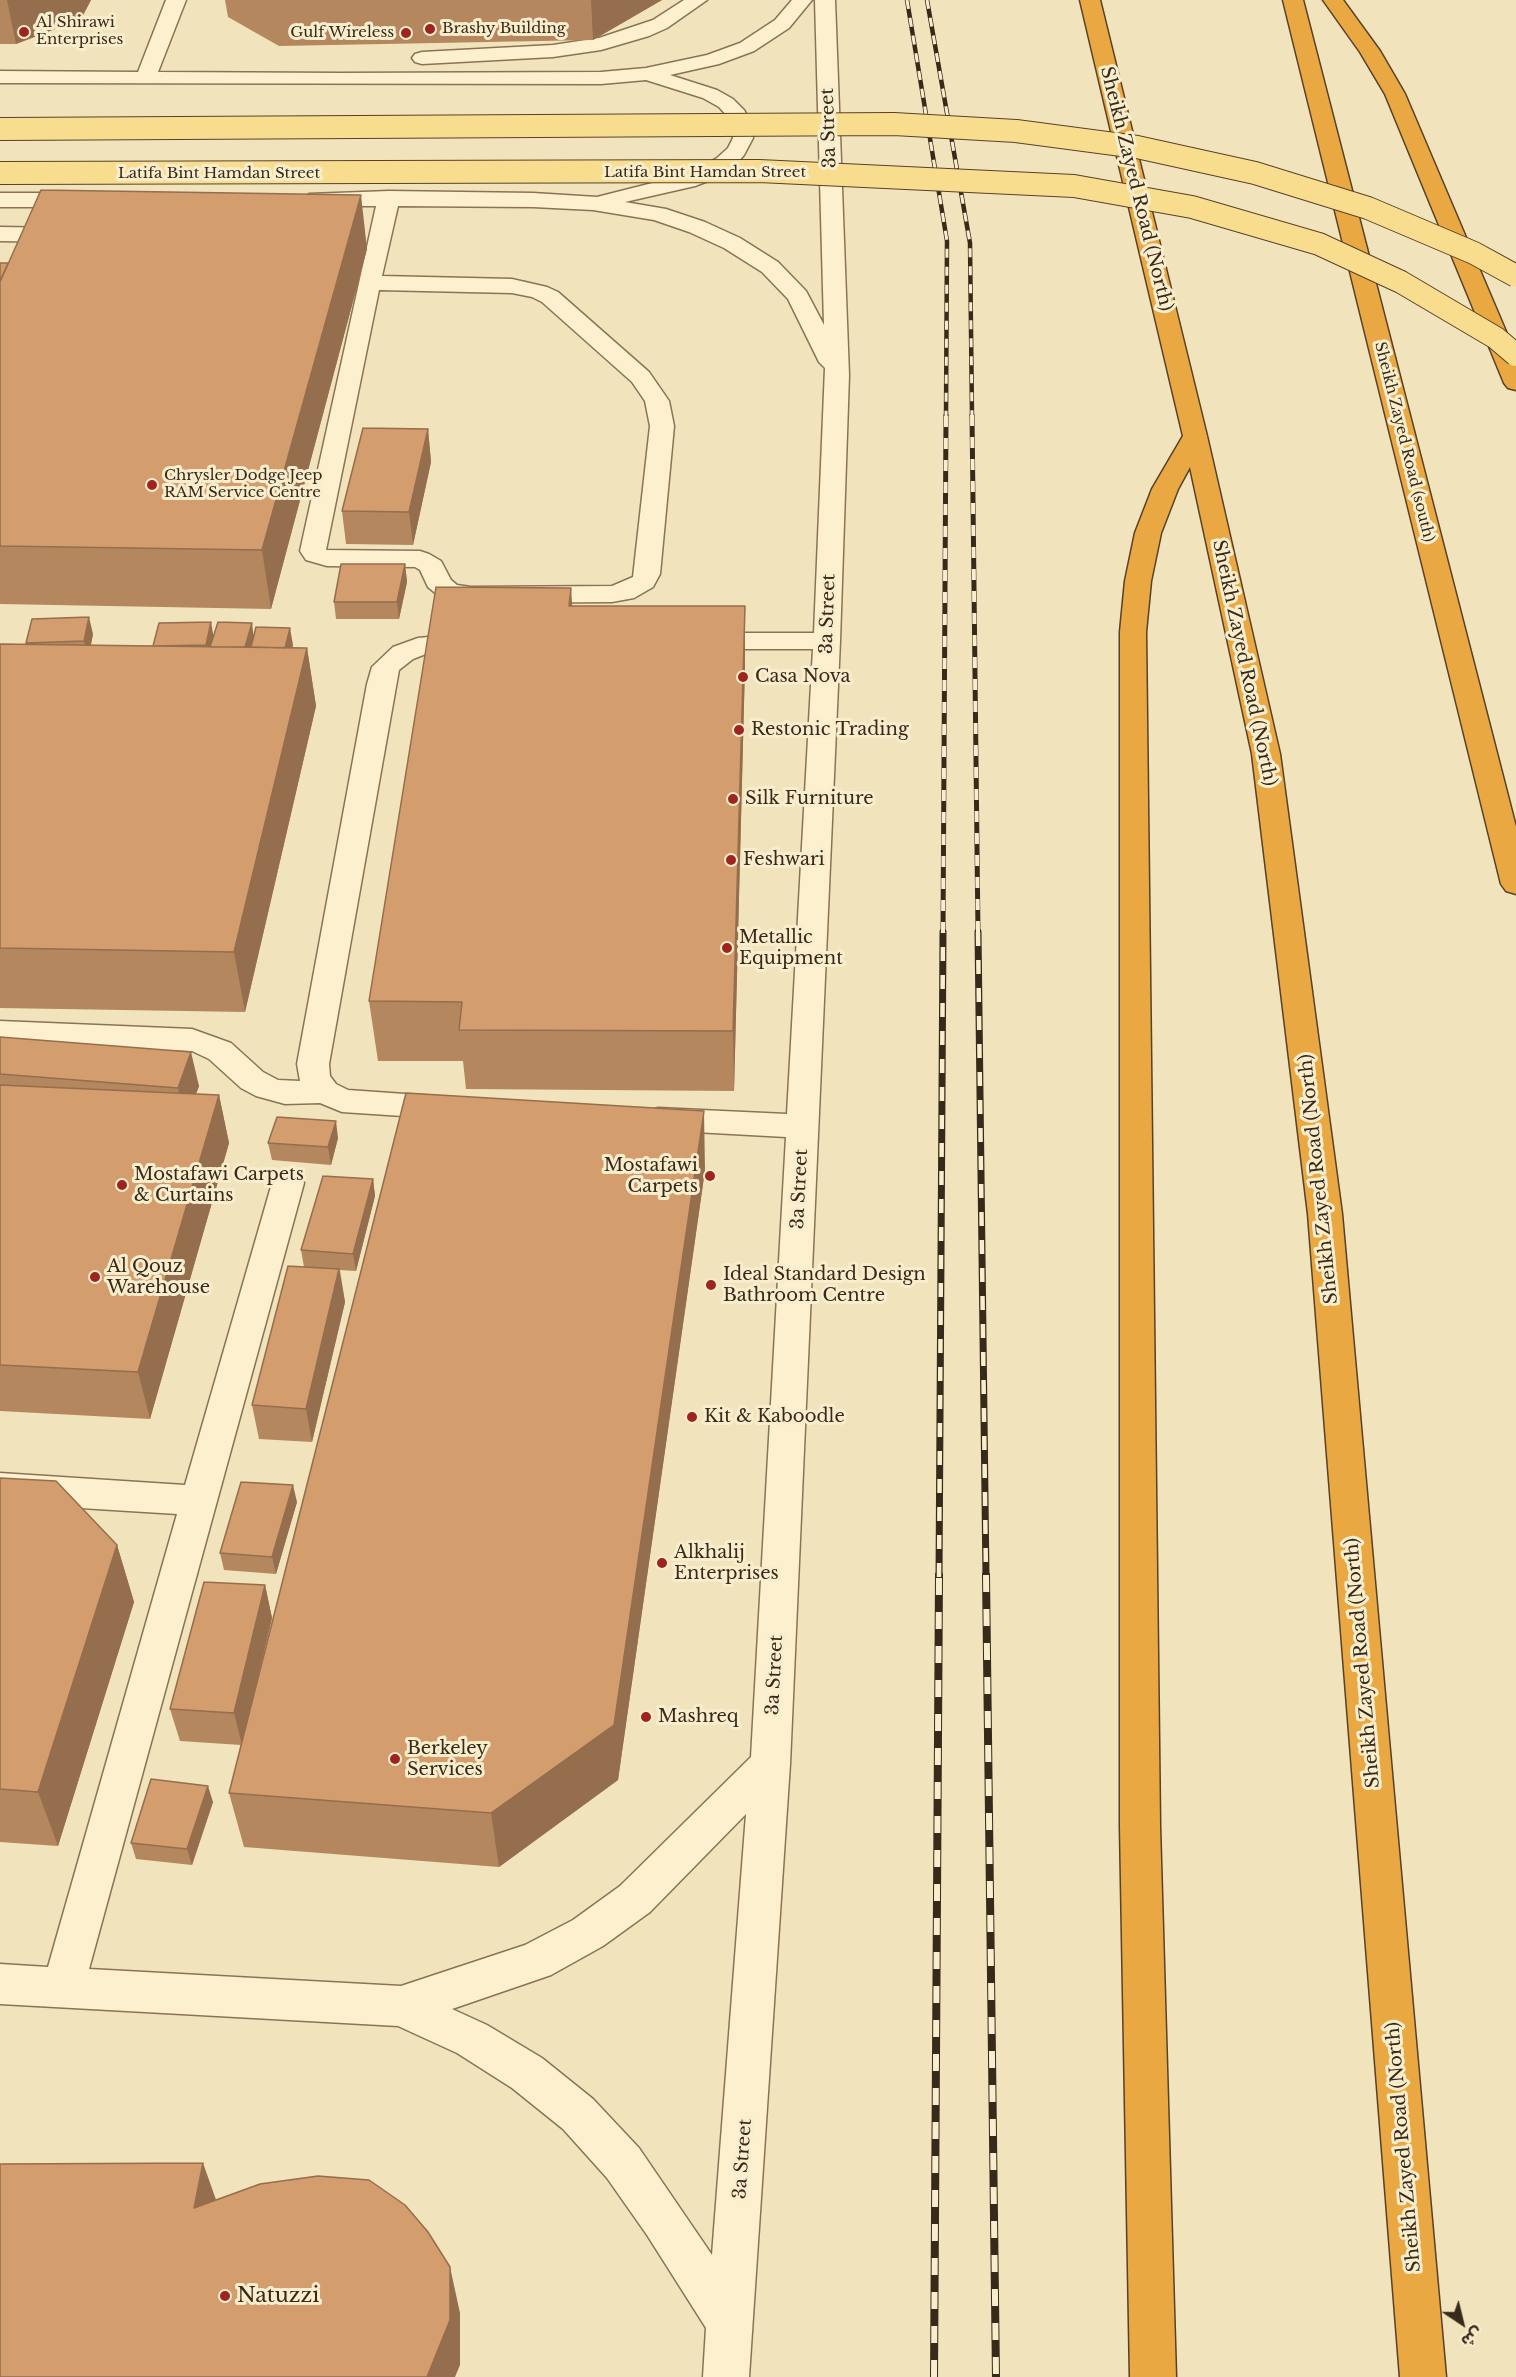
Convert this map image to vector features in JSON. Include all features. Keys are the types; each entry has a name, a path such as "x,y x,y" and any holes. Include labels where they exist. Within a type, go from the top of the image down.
{"highway":[{"name":"Sheikh Zayed Road (North)","path":"1090,0 1195,436 1266,754 1325,1214 1423,2377"},
{"name":"Sheikh Zayed Road (south)","path":"1293,0 1516,884"},
{"path":"1334,0 1370,51 1395,94 1516,383"},
{"path":"1153,2377 1140,1826 1133,632 1138,581 1148,533 1165,489 1195,436"}],"main road":[{"path":"0,129 894,124 1016,131 1137,147 1255,173 1368,208 1474,253 1516,276"},
{"name":"Latifa Bint Hamdan Street","path":"0,173 759,171 1074,186 1192,207 1319,244 1401,282 1497,338 1516,355"}],"street":[{"path":"146,78 176,0"},
{"path":"340,79 410,59 553,51 601,44 660,24 697,0"},
{"path":"0,77 602,78 646,74 712,60 747,46 782,24 802,0"},
{"name":"3a Street","path":"726,2377 770,1764 826,641 837,375 825,0"},
{"path":"592,203 687,181 708,173 725,163 737,151 743,138 743,126 737,114 726,103 690,86 646,74"},
{"path":"370,283 512,286 539,292 550,297 640,377 657,401 662,426 647,574 644,581 625,592 612,594 471,595 449,591 437,581 432,566 420,559 327,558 315,555 313,548 370,283 389,198"},
{"name":"Latifa Bint Hamdan Street","path":"295,199 389,198 592,203 658,214 697,227 732,243 770,267 798,296 837,375"},
{"name":"Latifa Bint Hamdan Street","path":"0,200 106,199"},
{"path":"0,234 83,235"},
{"path":"356,237 380,237"},
{"path":"480,1109 342,1101 325,1092 314,1079 313,1064 381,684 386,667 403,653 427,644 454,641 501,641"},
{"path":"677,641 826,641"},
{"path":"0,1032 192,1040 220,1051 252,1080 267,1088 285,1094 325,1092"},
{"path":"630,1117 803,1126"},
{"path":"63,1987 288,1183"},
{"path":"0,1488 199,1501"},
{"path":"0,1984 401,2006 536,1961 588,1934 635,1899 770,1764"},
{"path":"401,2006 472,2039 527,2073 578,2114 623,2163 731,2325"}],"building":[{"name":"Chrysler Dodge Jeep RAM Service Centre","path":"41,190 361,195 262,550 0,546 0,282"},
{"path":"0,263 8,263 0,281"},
{"path":"363,428 428,429 409,512 342,511"},
{"path":"341,564 405,564 397,602 334,602"},
{"path":"436,587 571,588 569,606 745,606 733,1031 459,1030 462,1002 369,1001"},
{"path":"89,617 84,641 26,643 32,619"},
{"path":"211,622 206,645 153,646 159,623"},
{"path":"218,622 252,623 245,647 210,647"},
{"path":"256,627 290,628 285,648 251,647"},
{"path":"0,644 307,648 234,952 0,948"},
{"path":"0,1037 191,1052 178,1088 0,1074"},
{"name":"Al Qouz Warehouse","path":"0,1085 219,1095 138,1372 0,1365"},
{"path":"406,1093 704,1111 614,1725 491,1813 229,1793"},
{"path":"277,1117 336,1121 328,1147 268,1143"},
{"path":"323,1176 373,1179 353,1254 301,1250"},
{"path":"288,1266 339,1269 306,1409 252,1405"},
{"path":"0,1478 56,1481 117,1545 38,1792 0,1789"},
{"path":"241,1482 293,1485 272,1557 220,1553"},
{"path":"204,1582 265,1585 234,1713 170,1709"},
{"path":"151,1779 208,1786 187,1849 131,1843"},
{"name":"Natuzzi","path":"203,2163 194,2208 260,2184 318,2176 369,2180 405,2205 428,2232 450,2267 450,2320 427,2377 0,2377 0,2164"}],"railway":[{"path":"907,0 947,241 946,416"},
{"path":"927,0 970,243 972,416"},
{"path":"943,933 946,415"},
{"path":"972,415 978,933"},
{"path":"939,1577 943,932"},
{"path":"978,932 986,1577"},
{"path":"934,2377 939,1575"},
{"path":"986,1575 996,2377"}],"place":[{"name":"Brashy Building","path":"430,29"},
{"name":"Al Shirawi Enterprises","path":"24,32"},
{"name":"Gulf Wireless","path":"406,33"},
{"name":"Chrysler Dodge Jeep RAM Service Centre","path":"152,485"},
{"name":"Casa Nova","path":"743,677"},
{"name":"Restonic Trading","path":"739,730"},
{"name":"Silk Furniture","path":"733,799"},
{"name":"Feshwari","path":"731,860"},
{"name":"Metallic Equipment","path":"727,948"},
{"name":"Mostafawi Carpets","path":"710,1176"},
{"name":"Mostafawi Carpets & Curtains","path":"122,1185"},
{"name":"Al Qouz Warehouse","path":"95,1277"},
{"name":"Ideal Standard Design Bathroom Centre","path":"711,1285"},
{"name":"Kit & Kaboodle","path":"692,1417"},
{"name":"Alkhalij Enterprises","path":"662,1563"},
{"name":"Mashreq","path":"646,1717"},
{"name":"Berkeley Services","path":"395,1759"},
{"name":"Natuzzi","path":"225,2296"}]}
